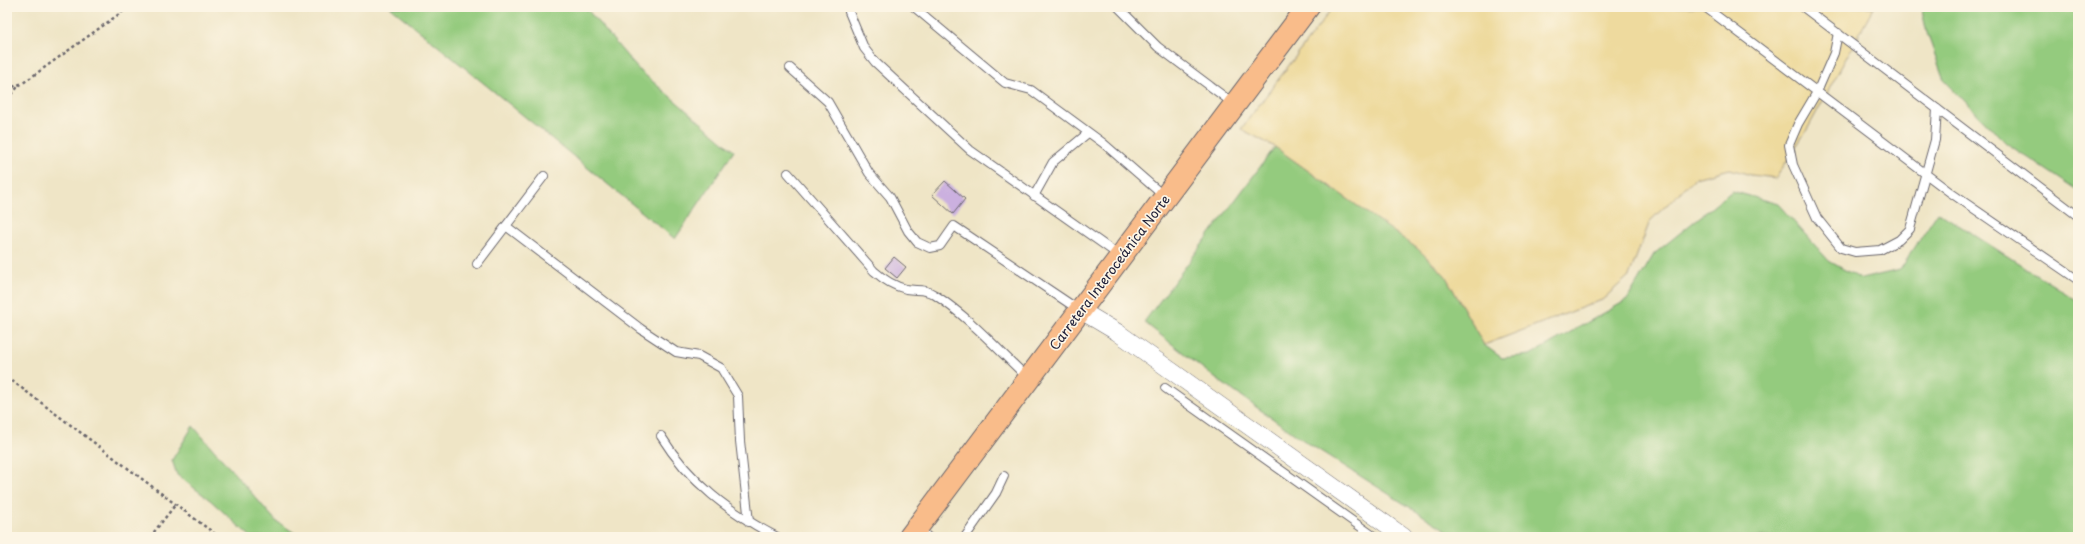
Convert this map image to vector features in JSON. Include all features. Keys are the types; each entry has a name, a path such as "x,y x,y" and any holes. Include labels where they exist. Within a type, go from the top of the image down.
{"highway":[{"name":"Carretera Interoceánica Norte","path":"918,534 1028,379 1308,7"}],"street":[{"path":"1080,310 1117,332 1404,537"}],"lane":[{"path":"851,7 849,12 864,48 875,62 970,150 1120,257"},
{"path":"914,7 1005,83 1031,90 1088,133 1165,197"},
{"path":"1118,7 1158,47 1234,105"},
{"path":"1704,7 1926,174 2078,280"},
{"path":"1804,7 2078,216"},
{"path":"1838,33 1834,53 1817,92 1798,124 1789,145 1793,165 1817,218 1840,248 1855,252 1880,250 1899,240 1910,229 1935,140 1937,109"},
{"path":"790,68 816,89 828,102 869,173 890,197 908,231 917,242 930,248 940,246 954,226 1080,310"},
{"path":"1034,196 1059,155 1088,133"},
{"path":"788,173 874,271 886,281 906,289 925,290 935,295 958,312 1028,379"},
{"path":"476,264 544,176"},
{"path":"506,226 641,329 676,352 699,356 721,368 738,396 740,441 749,522"},
{"path":"1164,388 1375,537"},
{"path":"661,436 673,456 705,490 749,522 777,537"},
{"path":"964,537 996,493 1004,476"}],"path":[{"path":"7,98 23,83 129,7"},
{"path":"7,89 23,83"},
{"path":"7,377 218,537"},
{"path":"150,537 176,504"}],"green space":[{"path":"390,7 585,7 638,69 734,151 675,239"},
{"path":"1921,7 2078,7 2078,191 2006,143 1944,80 1927,33"},
{"path":"1275,147 1418,249 1445,275 1484,345 1502,358 1530,355 1627,300 1654,254 1732,191 1778,204 1829,261 1861,279 1900,270 1938,212 2078,301 2078,537 1457,537 1303,440 1215,378 1144,322"},
{"path":"193,426 276,521 301,537 251,537 210,500 177,475 172,460"}],"sand":[{"path":"1333,7 1874,7 1808,128 1776,178 1751,175 1730,169 1695,178 1650,221 1629,276 1602,300 1484,345 1445,275 1418,249 1275,147 1241,129"}],"building":[{"path":"945,181 965,199 953,214 932,195"},
{"path":"894,257 906,267 897,278 885,268"}]}
